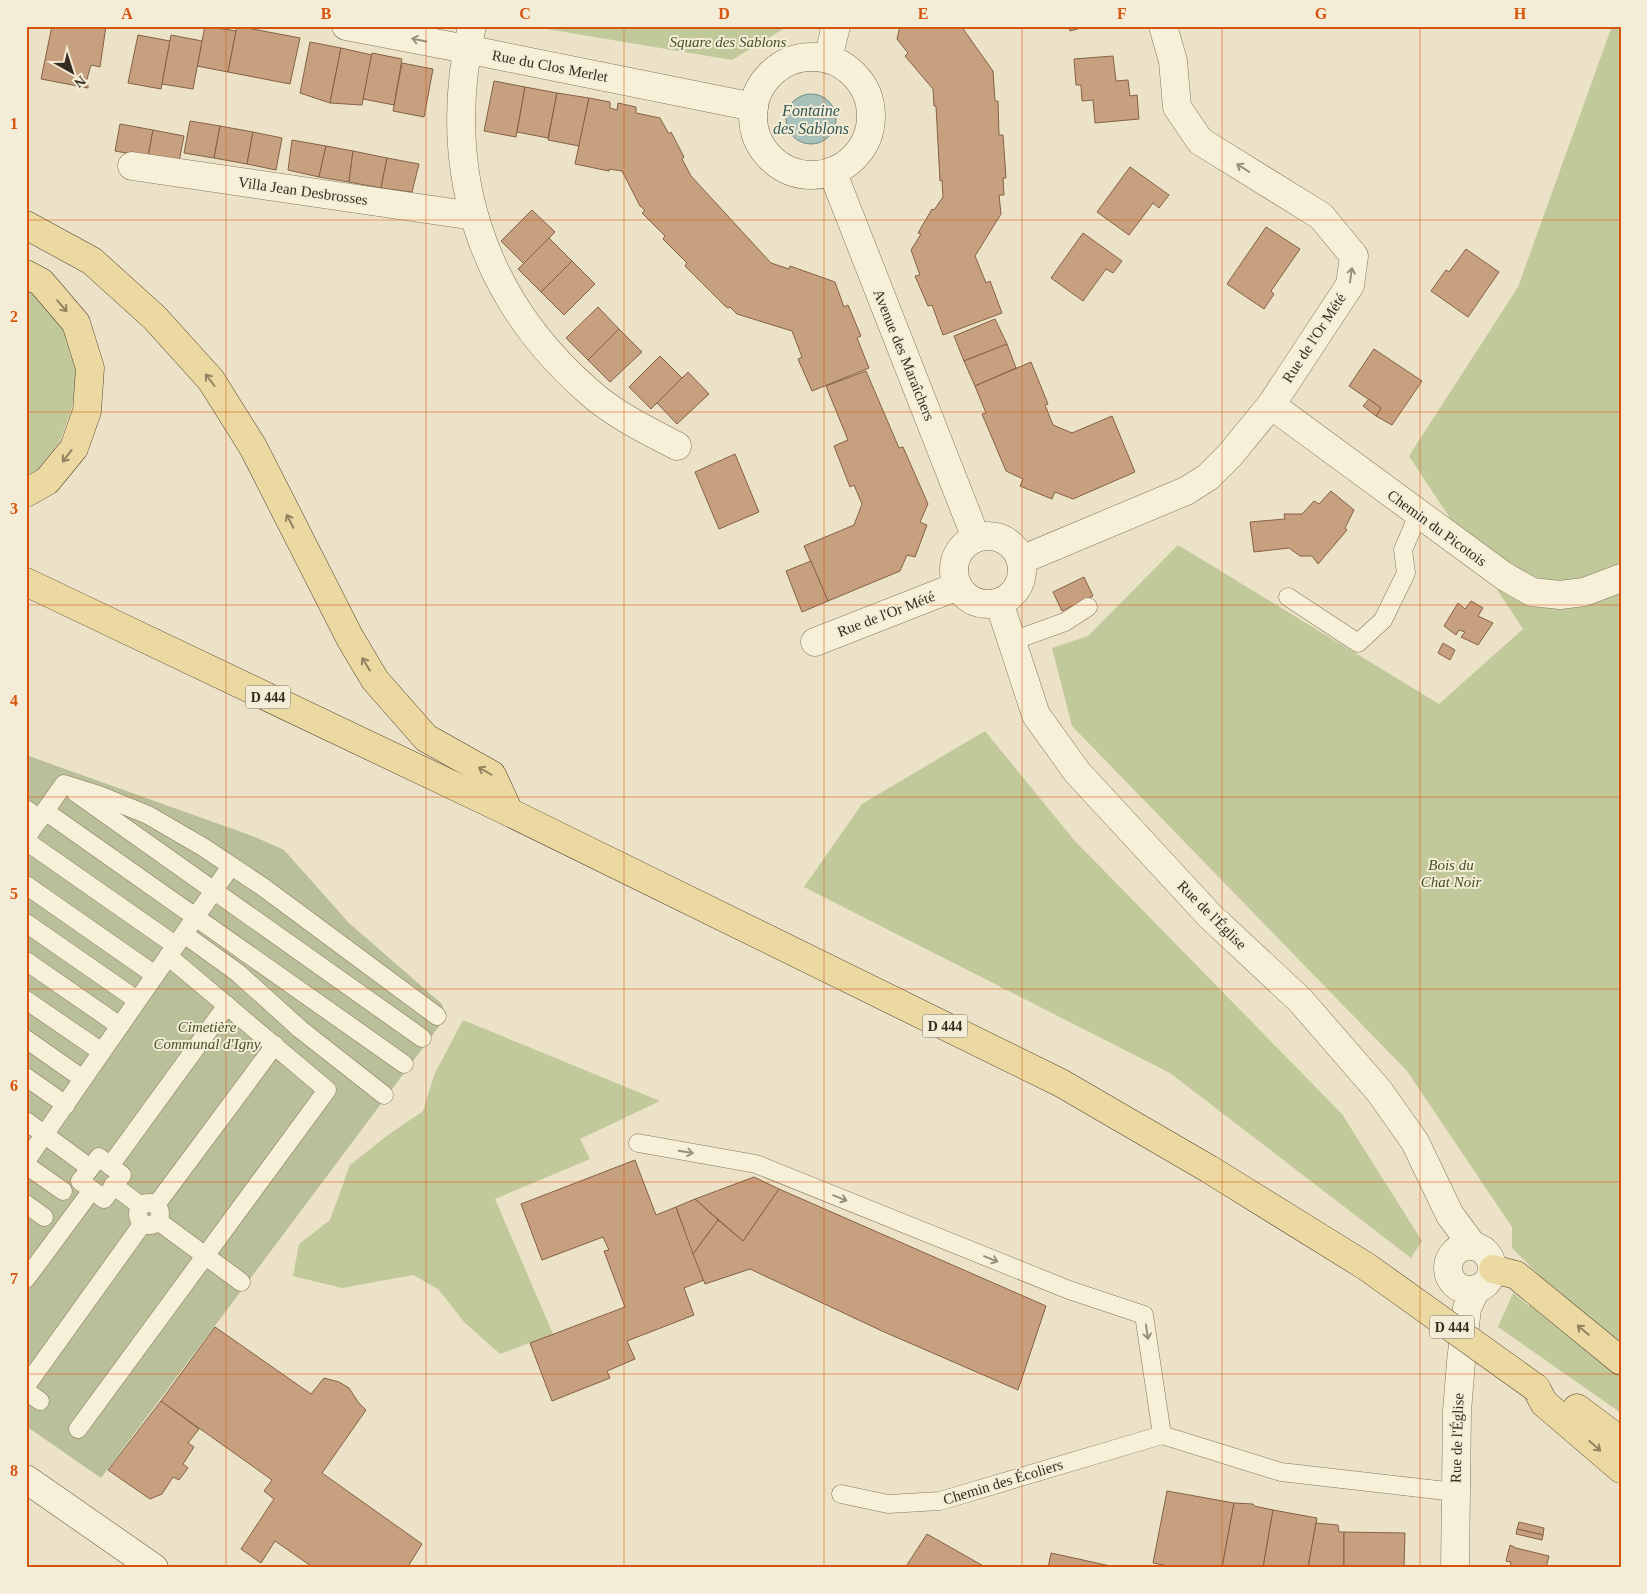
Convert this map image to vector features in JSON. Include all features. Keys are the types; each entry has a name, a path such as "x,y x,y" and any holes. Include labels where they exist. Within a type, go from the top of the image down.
{"main road":[{"path":"26,225 92,261 155,318 211,380 253,447 350,638 375,680 426,738 492,775 509,812"},
{"path":"26,274 41,282 76,323 90,368 87,411 74,448 48,481 26,493"},
{"name":"D 444","path":"26,582 509,812 1061,1083 1209,1169 1367,1267 1536,1388 1556,1393 1621,1441"},
{"path":"1474,1288 1516,1275 1621,1361"},
{"name":"D 444","path":"1536,1388 1544,1402 1621,1469"}],"street":[{"name":"Rue du Clos Merlet","path":"346,26 469,37 754,107"},
{"path":"828,58 836,26"},
{"name":"Rue de l'Or Mété","path":"1021,560 1186,491 1208,477 1230,455 1270,405 1350,285 1354,256 1321,216 1200,141 1177,107 1172,61 1163,26"},
{"path":"469,37 460,107 462,162 474,216 492,265 517,311 549,354 588,392 631,422 677,446"},
{"path":"828,58 845,66 859,79 868,95 872,114 869,132 861,149 849,162 832,171 816,175 800,173 783,167 769,156 759,142 754,125 754,107 759,91 768,76 781,66 796,59 828,58"},
{"name":"Villa Jean Desbrosses","path":"132,166 474,216"},
{"name":"Avenue des Maraîchers","path":"832,171 976,538"},
{"name":"Chemin du Picotois","path":"1270,405 1418,515 1504,576 1532,592 1560,596 1584,592 1621,578"},
{"path":"993,536 1006,540 1016,549 1021,560 1022,575 1018,588 1009,598 999,602 983,604 970,600 960,591 954,579 954,566 958,553 967,542 976,538 993,536"},
{"name":"Rue de l'Or Mété","path":"815,642 958,586"},
{"name":"Rue de l'Église","path":"999,602 1036,716 1077,772 1210,916 1300,1000 1379,1091 1415,1142 1450,1214 1464,1250 1479,1247 1485,1251 1492,1262 1474,1288 1457,1411 1455,1568"},
{"path":"1464,1250 1448,1266 1449,1273 1452,1280 1474,1288"},
{"path":"26,1479 154,1568"}],"lane":[{"path":"1288,597 1358,643 1383,620 1406,573 1403,550 1418,515"},
{"path":"1012,641 1064,622 1088,607"},
{"path":"64,784 37,813 26,839 176,945 238,973 300,1030 384,1095"},
{"path":"64,784 100,795 148,815 203,847 263,887 438,1016"},
{"path":"64,784 422,1038"},
{"path":"37,813 195,917 404,1064"},
{"path":"26,1161 231,866"},
{"path":"26,885 155,975"},
{"path":"26,923 137,1000"},
{"path":"78,1429 327,1090 227,1005 176,945"},
{"path":"26,961 120,1026"},
{"path":"26,1000 102,1052"},
{"path":"110,1166 227,1005"},
{"path":"26,1039 84,1079"},
{"path":"26,1386 275,1045"},
{"path":"26,1077 66,1105"},
{"path":"26,1121 90,1168"},
{"path":"638,1143 756,1164 1069,1290 1144,1315 1162,1435 1281,1472 1455,1492"},
{"path":"98,1157 122,1174 104,1199 80,1182 90,1168 98,1157"},
{"path":"26,1165 63,1191"},
{"path":"113,1186 241,1282"},
{"path":"26,1279 92,1190"},
{"path":"26,1204 44,1217"},
{"name":"Chemin des Écoliers","path":"841,1494 888,1504 940,1501 1162,1435"}],"green space":[{"name":"Square des Sablons","path":"529,26 788,26 732,60"},
{"name":"Bois du Chat Noir","path":"1612,26 1621,26 1621,1413 1498,1327 1513,1293 1529,1306 1546,1282 1512,1248 1512,1227 1407,1071 1072,726 1052,648 1088,636 1178,545 1439,704 1523,629 1409,456 1518,287"},
{"path":"26,283 46,295 74,346 76,379 72,408 60,441 37,470 26,476"},
{"path":"985,731 1075,841 1342,1114 1422,1241 1411,1258 1170,1073 804,887 862,804"},
{"name":"Cimetière Communal d'Igny","path":"26,755 255,837 284,850 349,923 442,1004 446,1017 101,1478 26,1426"},
{"path":"463,1020 660,1101 580,1139 590,1159 495,1199 553,1334 500,1354 464,1322 438,1289 413,1275 342,1288 293,1276 299,1244 330,1220 350,1165 388,1135 423,1111 434,1075"}],"water":[{"name":"Fontaine des Sablons","path":"811,94 820,96 831,105 836,119 834,128 825,139 811,144 802,142 791,133 786,119 788,110 797,99"}],"building":[{"path":"52,26 106,26 100,67 92,65 90,68 86,83 88,88 41,79"},
{"path":"205,26 236,31 228,72 197,66"},
{"path":"237,26 300,38 290,84 228,72"},
{"path":"900,26 961,26 993,71 995,101 998,101 999,135 1003,135 1006,178 1003,178 1004,195 999,195 1001,214 975,256 986,283 990,281 1002,313 943,335 932,305 928,306 915,276 920,275 911,250 921,234 918,233 932,209 934,210 943,197 942,180 940,181 936,106 934,106 933,89 905,56 908,53 897,39"},
{"path":"1069,26 1088,26 1070,31"},
{"path":"138,35 170,41 161,89 128,83"},
{"path":"171,35 202,41 193,89 162,84"},
{"path":"310,42 341,48 330,103 300,93"},
{"path":"341,48 372,55 362,105 330,103"},
{"path":"372,53 402,59 394,105 363,99"},
{"path":"1113,56 1116,81 1128,80 1130,96 1137,95 1139,119 1095,123 1093,100 1082,101 1081,85 1076,85 1074,59"},
{"path":"402,63 433,69 424,117 393,111"},
{"path":"494,81 525,87 516,137 484,131"},
{"path":"525,87 557,93 548,138 517,132"},
{"path":"557,93 589,98 579,146 548,140"},
{"path":"589,98 610,102 610,108 617,110 618,103 636,107 636,113 660,118 669,134 671,132 691,176 771,263 789,269 790,266 835,282 844,307 848,305 861,336 857,338 869,368 812,391 798,359 802,357 792,331 737,314 730,307 725,306 685,266 687,263 663,239 665,236 642,213 645,210 640,206 622,171 609,169 609,171 575,164"},
{"path":"190,121 220,126 214,158 184,153"},
{"path":"120,124 153,130 148,157 115,151"},
{"path":"220,126 253,132 247,164 214,158"},
{"path":"153,130 184,136 179,162 148,157"},
{"path":"253,132 282,138 276,170 247,164"},
{"path":"292,140 326,146 319,177 288,170"},
{"path":"326,146 353,151 349,182 319,177"},
{"path":"353,151 387,158 381,188 349,182"},
{"path":"387,158 419,164 412,192 381,188"},
{"path":"1130,167 1169,195 1159,208 1153,203 1129,235 1097,212"},
{"path":"532,210 555,232 524,264 501,241"},
{"path":"1266,227 1300,249 1271,291 1274,294 1264,309 1227,284"},
{"path":"1083,233 1122,261 1113,273 1106,269 1083,301 1051,278"},
{"path":"549,238 572,261 541,292 518,269"},
{"path":"1466,249 1499,272 1468,317 1431,291 1446,270 1449,272"},
{"path":"572,261 595,284 564,315 541,292"},
{"path":"598,307 619,329 588,360 566,338"},
{"path":"995,319 1007,344 964,361 954,336"},
{"path":"619,329 642,352 610,382 588,360"},
{"path":"1007,344 1016,368 975,386 964,361"},
{"path":"1374,349 1422,381 1392,425 1376,416 1381,408 1349,386"},
{"path":"660,356 682,378 651,409 629,387"},
{"path":"1031,362 1048,404 1045,405 1053,425 1072,433 1112,416 1135,472 1073,499 1055,492 1052,499 1020,486 1023,479 1006,471 982,414 986,413 975,386"},
{"path":"866,371 899,448 903,447 928,504 920,522 927,525 915,557 907,555 900,571 828,601 804,546 854,525 862,504 854,485 850,487 834,446 848,440 826,386"},
{"path":"688,372 709,394 677,424 657,403"},
{"path":"1369,399 1381,408 1376,416 1363,406"},
{"path":"735,454 759,512 719,529 695,472"},
{"path":"1331,491 1354,510 1345,528 1347,530 1318,564 1312,556 1300,556 1289,548 1254,552 1250,522 1285,519 1284,514 1302,514 1314,501 1319,504"},
{"path":"811,561 828,601 802,612 786,571"},
{"path":"1084,577 1093,596 1062,611 1053,592"},
{"path":"1471,601 1483,608 1478,616 1493,623 1478,645 1461,637 1465,632 1459,630 1456,635 1444,626 1458,603 1465,609"},
{"path":"1443,643 1455,650 1450,660 1438,653"},
{"path":"635,1160 656,1215 676,1207 704,1280 684,1288 694,1315 627,1341 635,1359 607,1371 610,1378 552,1401 530,1343 625,1307 604,1251 609,1250 603,1237 542,1260 521,1204"},
{"path":"754,1177 779,1189 743,1241 695,1199"},
{"path":"779,1189 1046,1306 1018,1390 882,1331 750,1269 705,1284 693,1254 718,1220 743,1241"},
{"path":"695,1199 718,1220 693,1254 676,1207"},
{"path":"215,1327 311,1394 324,1378 339,1382 349,1388 366,1410 322,1473 422,1544 407,1568 314,1568 275,1541 261,1563 241,1549 274,1499 264,1491 272,1480 161,1401"},
{"path":"161,1401 199,1429 188,1443 194,1447 183,1464 188,1468 179,1480 173,1477 162,1494 150,1499 108,1470"},
{"path":"1167,1491 1234,1503 1222,1568 1178,1568 1153,1563"},
{"path":"1234,1503 1253,1504 1254,1506 1273,1510 1263,1568 1222,1568"},
{"path":"1273,1510 1317,1518 1308,1568 1263,1568"},
{"path":"1519,1522 1544,1528 1543,1535 1517,1529"},
{"path":"1316,1523 1338,1525 1339,1532 1344,1532 1344,1568 1308,1568"},
{"path":"1517,1529 1543,1535 1542,1540 1516,1534"},
{"path":"1344,1532 1405,1533 1404,1568 1344,1568"},
{"path":"927,1534 987,1568 905,1568"},
{"path":"1510,1545 1549,1556 1546,1568 1510,1568 1511,1562 1506,1561"},
{"path":"1051,1553 1115,1567 1115,1568 1048,1568"}]}
